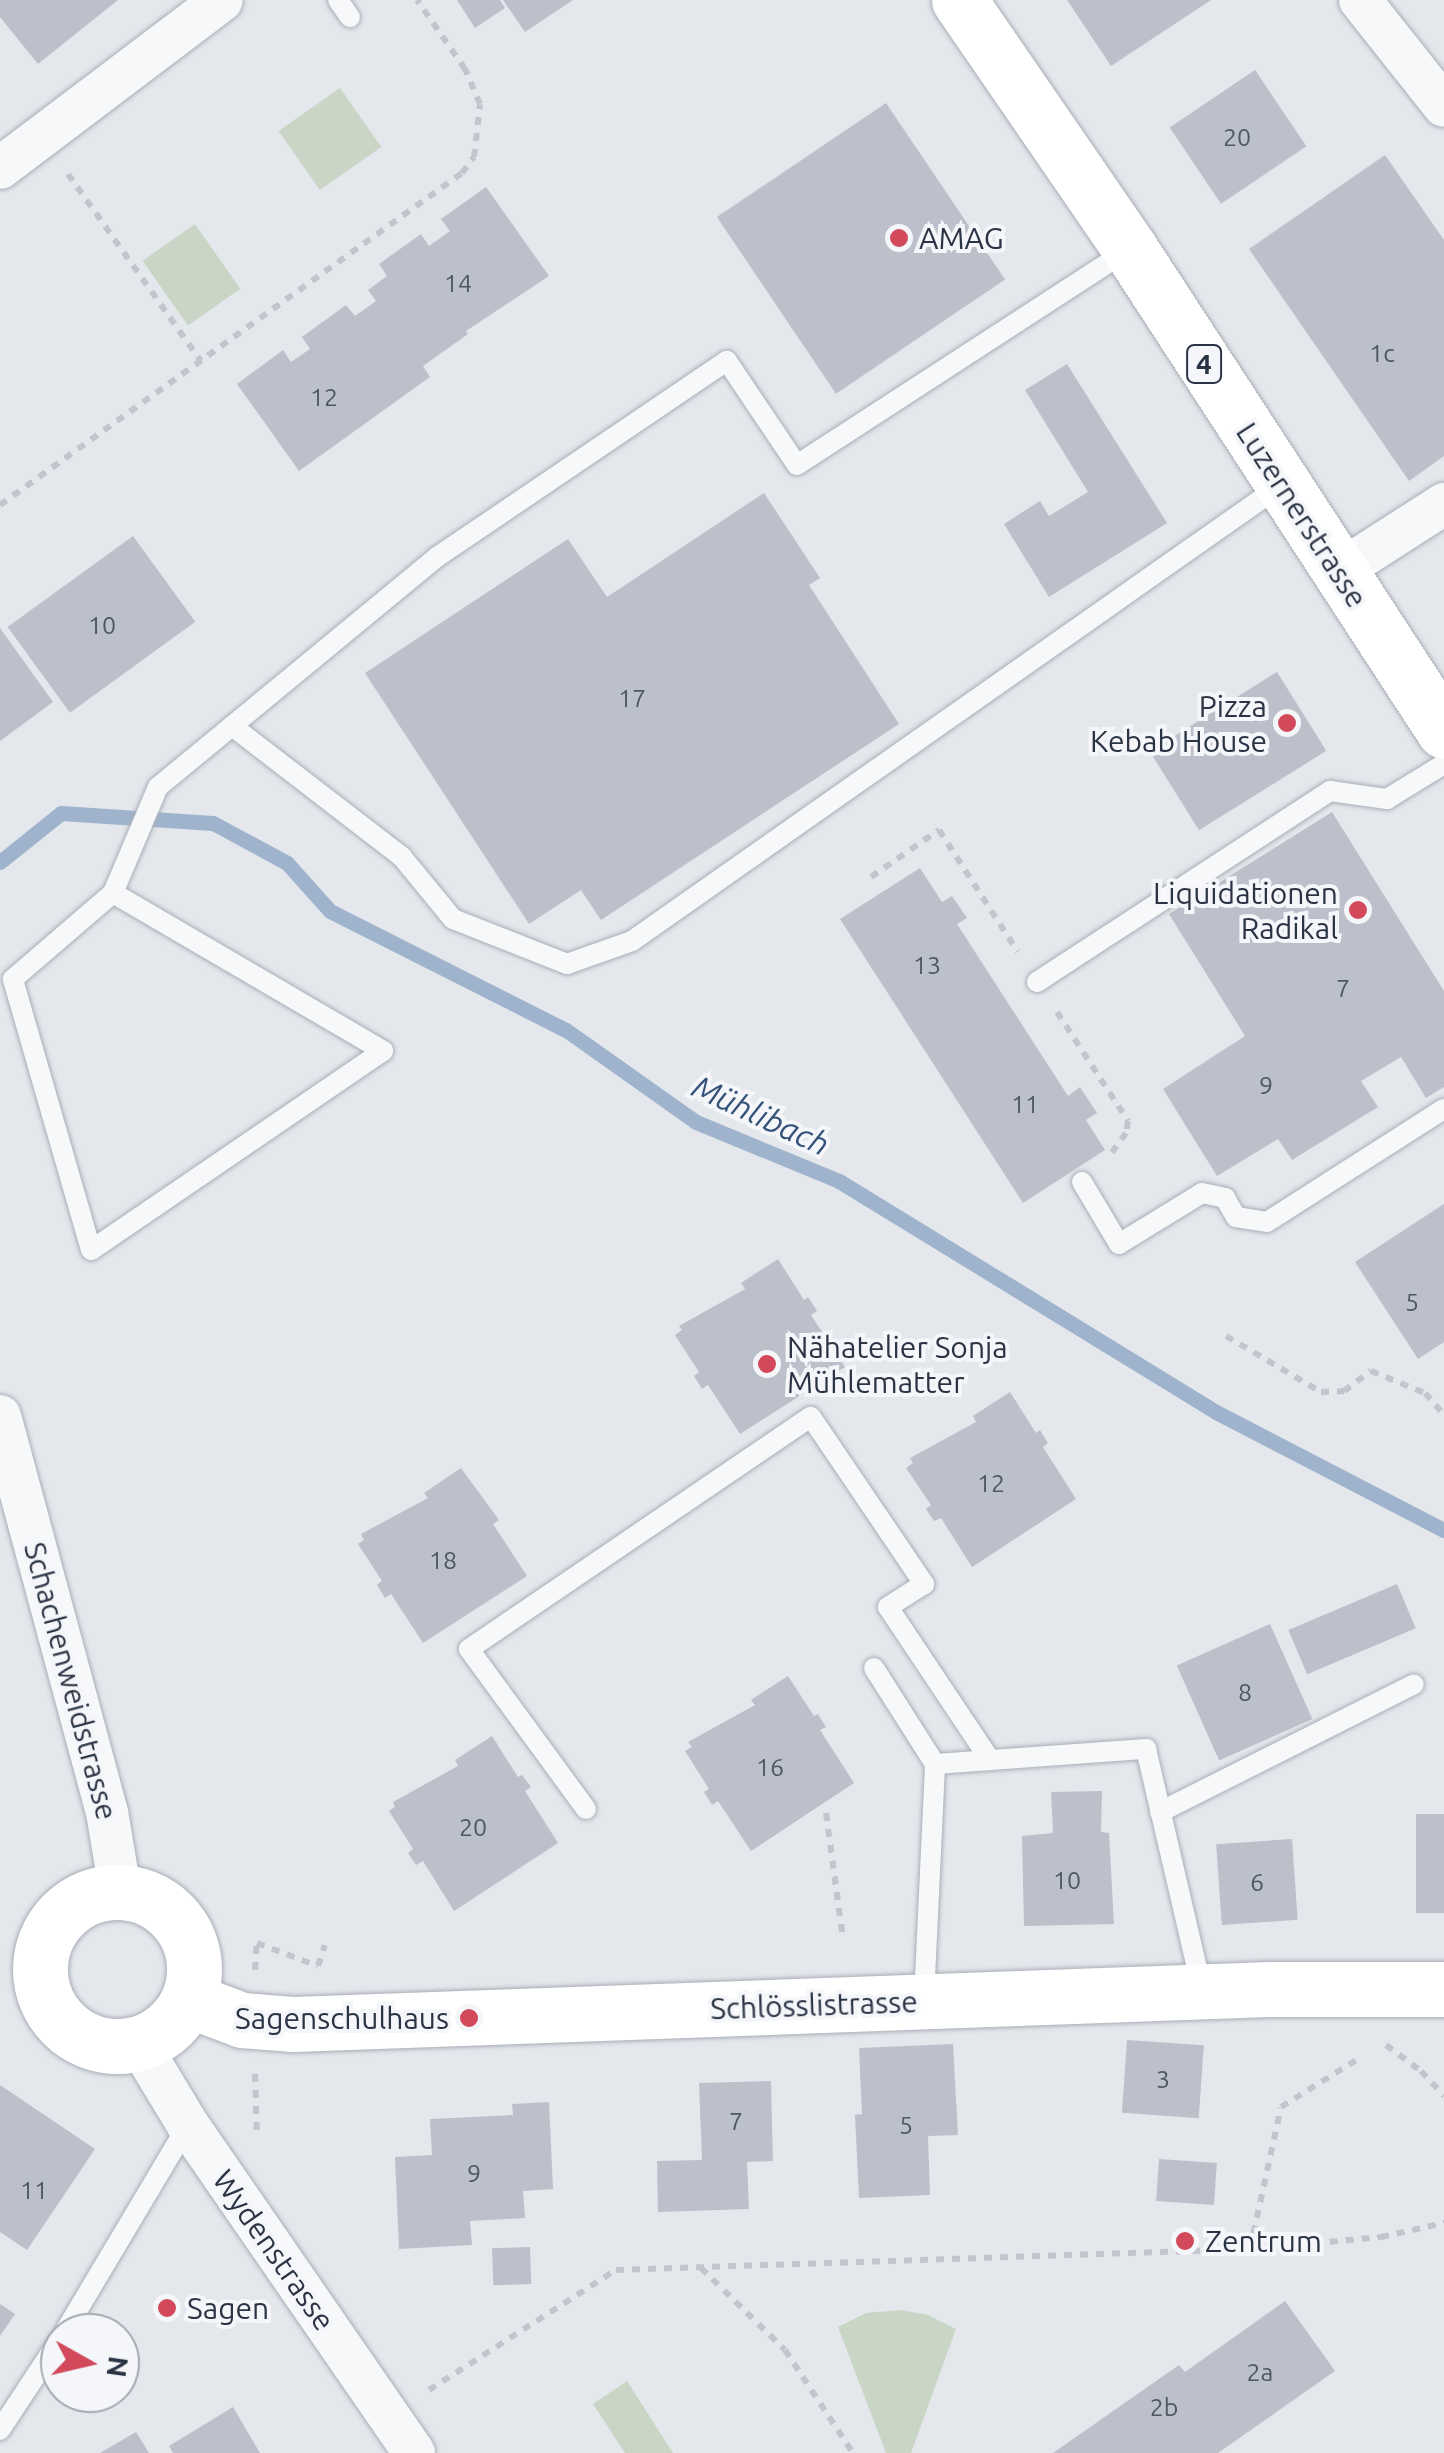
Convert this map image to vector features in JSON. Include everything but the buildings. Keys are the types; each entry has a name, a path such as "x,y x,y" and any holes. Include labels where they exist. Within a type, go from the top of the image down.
{"main road":[{"name":"Luzernerstrasse","path":"959,0 1130,249 1444,731"},
{"path":"120,1890 149,1898 174,1915 190,1940 196,1970 188,2000 177,2019 138,2044 110,2046 82,2038 60,2021 20,1966 44,1944 55,1922 73,1904 95,1894 120,1890"},
{"name":"Schlösslistrasse","path":"188,2000 242,2020 294,2024 1202,1991 1444,1989"}],"street":[{"path":"0,168 222,0"},
{"path":"1360,0 1444,106"},
{"path":"1338,572 1444,504"},
{"name":"Schachenweidstrasse","path":"0,1416 107,1812 120,1890"},
{"name":"Wydenstrasse","path":"138,2044 188,2126 414,2453"}],"lane":[{"path":"114,893 383,1050 91,1250 6,981 114,893 158,787 437,557 728,361 797,465 1130,249"},
{"path":"232,726 402,857 453,919 567,964 632,941 1282,484"},
{"path":"1037,982 1330,791 1387,799 1444,764"},
{"path":"1082,1182 1118,1244 1202,1192 1225,1198 1236,1218 1266,1222 1444,1109"},
{"path":"586,1809 468,1649 811,1417 924,1584 888,1607 990,1760"},
{"path":"874,1668 934,1764 924,2002"},
{"path":"1160,1812 1414,1684"},
{"path":"934,1764 1146,1749 1202,1991"},
{"path":"76,2313 188,2126"},
{"path":"0,2430 40,2370"}],"path":[{"path":"0,505 462,173 474,157 480,104 465,69 417,0"},
{"path":"41,137 201,361"},
{"path":"1226,1336 1321,1392 1344,1391 1371,1372 1425,1393 1444,1414"},
{"path":"1434,1403 1444,1394"},
{"path":"826,1813 843,1939"},
{"path":"255,1972 257,1943 318,1966 325,1946"},
{"path":"1250,2249 1281,2107 1361,2058"},
{"path":"255,2069 257,2134"},
{"path":"419,2396 616,2270 1250,2249 1382,2237 1444,2223"},
{"path":"700,2268 785,2350 853,2453"}],"green space":[{"path":"340,88 381,147 320,190 279,131"},
{"path":"195,224 240,289 188,325 143,261"},
{"path":"901,2310 928,2315 956,2329 911,2453 886,2453 838,2327 866,2313"},
{"path":"627,2381 673,2453 625,2453 593,2404"}],"waterway":[{"name":"Mühlibach","path":"0,862 61,813 213,823 287,863 330,911 566,1030 696,1122 839,1181 1216,1412 1444,1530"}],"place":[{"name":"AMAG","path":"899,238"},
{"name":"Pizza Kebab House","path":"1287,723"},
{"name":"Liquidationen Radikal","path":"1358,910"},
{"name":"Nähatelier Sonja Mühlematter","path":"767,1364"},
{"name":"Sagenschulhaus","path":"469,2018"},
{"name":"Zentrum","path":"1185,2241"},
{"name":"Sagen","path":"167,2308"}]}
